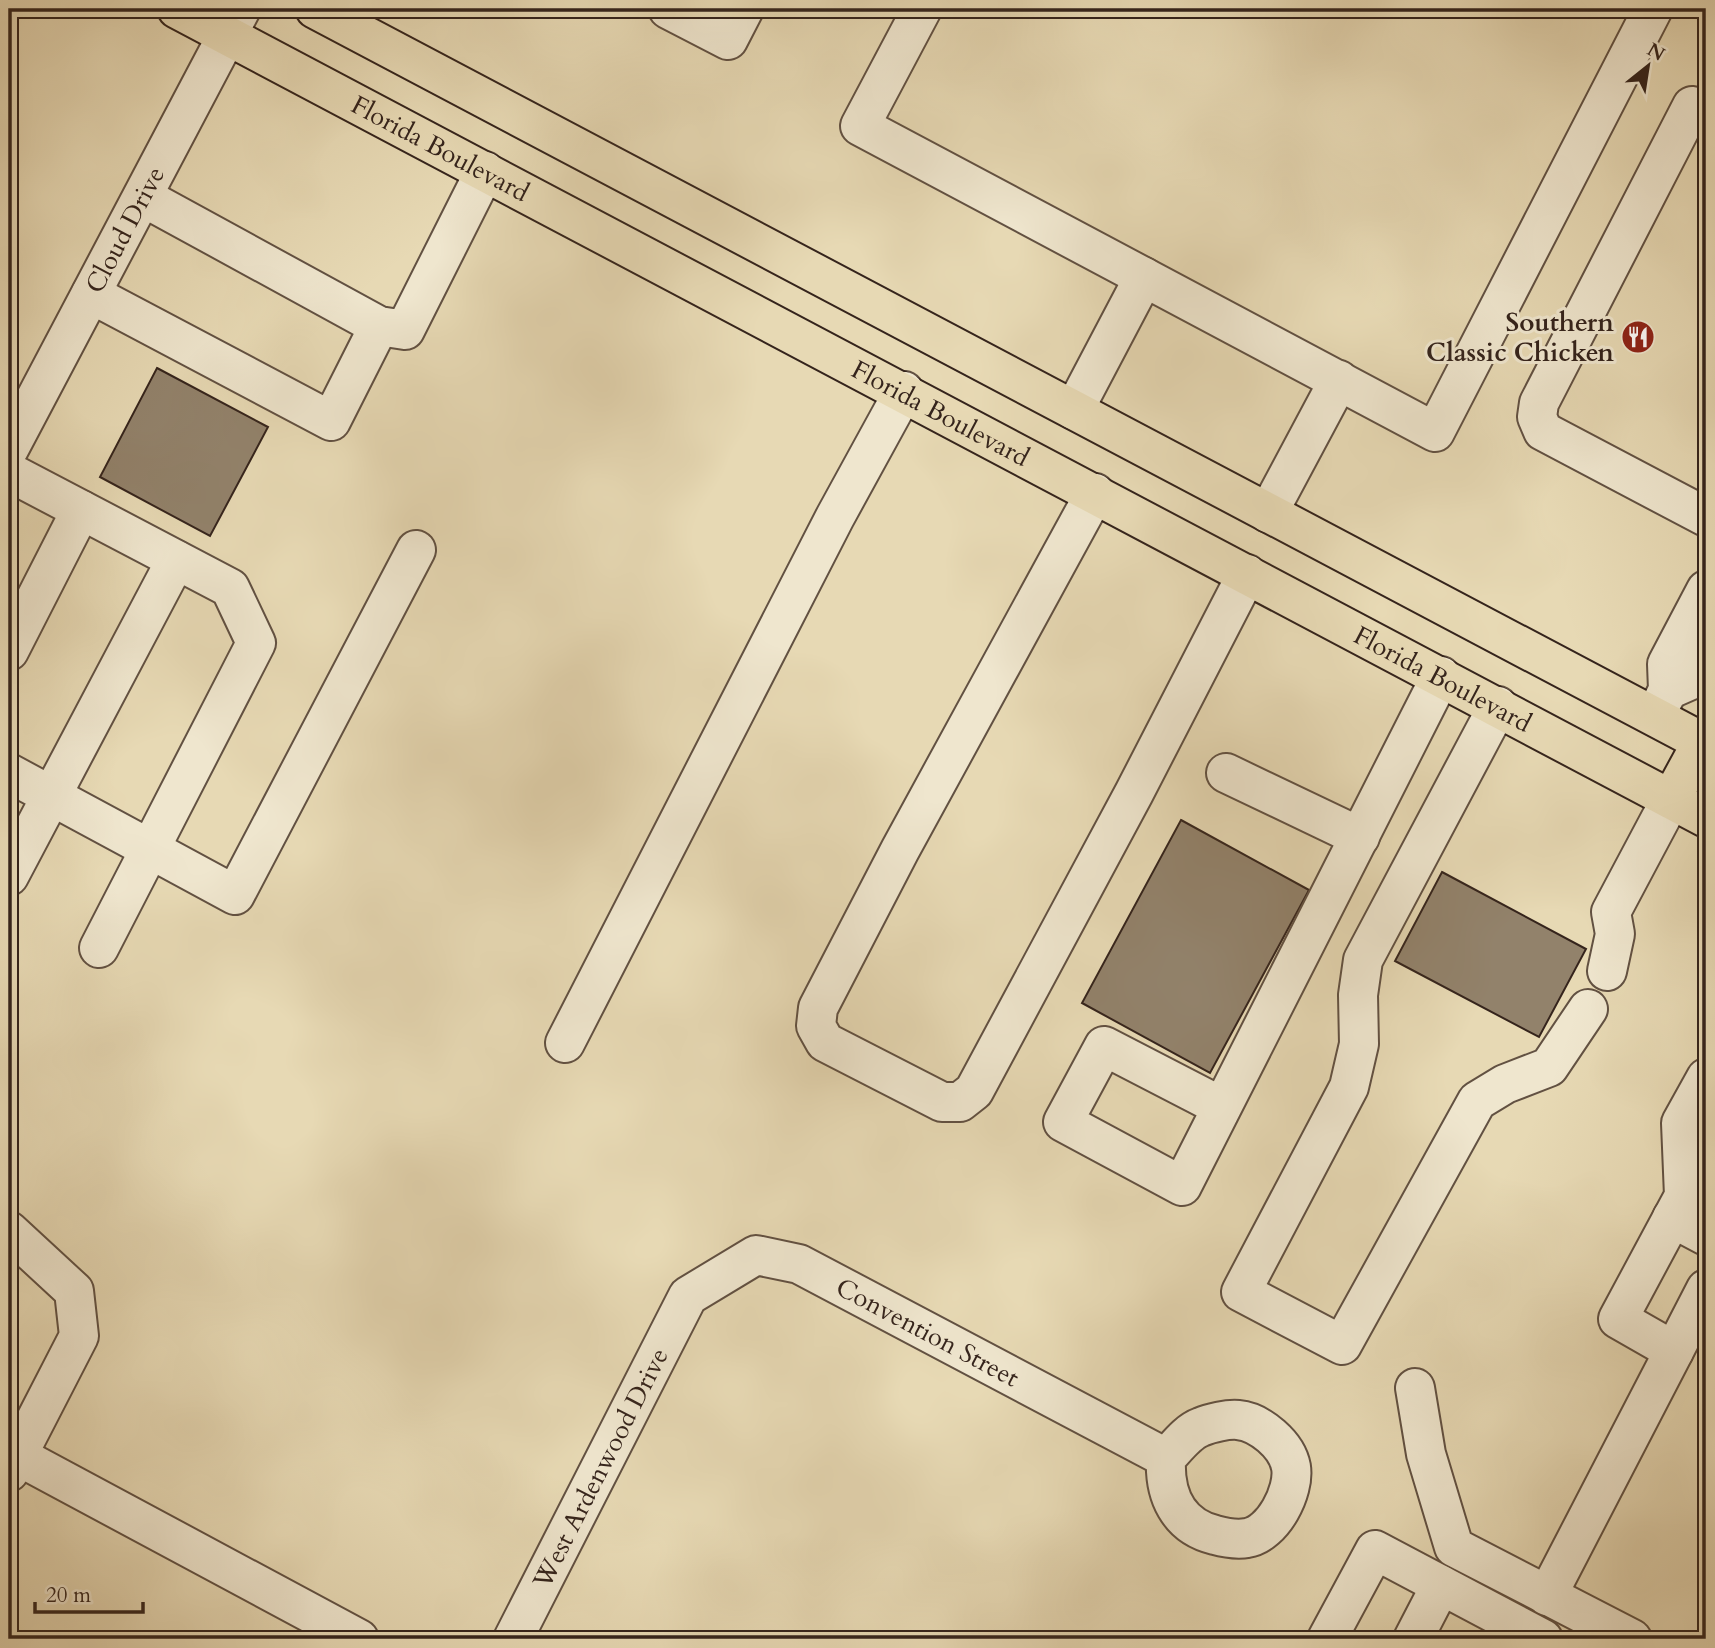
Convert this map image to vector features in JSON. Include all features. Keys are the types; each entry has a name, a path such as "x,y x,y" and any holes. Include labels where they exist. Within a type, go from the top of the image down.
{"main road":[{"name":"Florida Boulevard","path":"177,9 234,22 485,171 1706,818"},
{"path":"314,9 1268,513 1661,703 1704,743 1671,799"}],"street":[{"path":"668,9 736,24"},
{"path":"922,9 860,126 1435,432 1653,9"},
{"name":"Cloud Drive","path":"9,449 234,22"},
{"path":"1702,100 1539,403 1537,417 1543,432 1706,517"},
{"path":"143,197 379,326 405,330 485,171"},
{"path":"1074,410 1144,277"},
{"path":"91,294 331,421 379,326"},
{"path":"1268,513 1339,380"},
{"path":"565,1043 829,529 904,391"},
{"path":"9,472 230,588 256,643 99,948"},
{"path":"1095,493 900,850 818,1008 816,1026 825,1042 942,1102 960,1102 974,1091 1134,793 1247,574"},
{"path":"9,652 81,510"},
{"path":"9,773 235,895 416,550"},
{"path":"9,876 176,559"},
{"path":"1661,703 1667,664 1706,590"},
{"path":"1661,703 1693,679 1706,655"},
{"path":"1222,1107 1441,676"},
{"path":"1497,706 1363,960 1358,995 1359,1044 1349,1087 1241,1292 1342,1345 1477,1101 1504,1084 1549,1067 1588,1009"},
{"path":"1226,773 1360,837"},
{"path":"1607,971 1615,934 1611,912 1671,799"},
{"path":"1674,1350 1618,1319 1684,1196 1681,1123 1706,1078"},
{"path":"1672,1218 1706,1236"},
{"path":"9,1231 74,1291 79,1336 13,1464 359,1639"},
{"name":"Convention Street","path":"688,1296 756,1255 799,1264 1166,1458"},
{"path":"1548,1596 1706,1289"},
{"name":"West Ardenwood Drive","path":"513,1639 688,1296"},
{"path":"1415,1388 1426,1454 1454,1547 1632,1639"},
{"path":"1328,1639 1375,1550 1543,1639"},
{"path":"1413,1639 1441,1585"}],"building":[{"path":"157,368 268,427 210,536 100,477"},
{"path":"1181,820 1309,890 1210,1073 1082,1003"},
{"path":"1442,872 1586,949 1539,1037 1395,961"}],"place":[{"name":"Southern Classic Chicken","path":"1638,337"}]}
